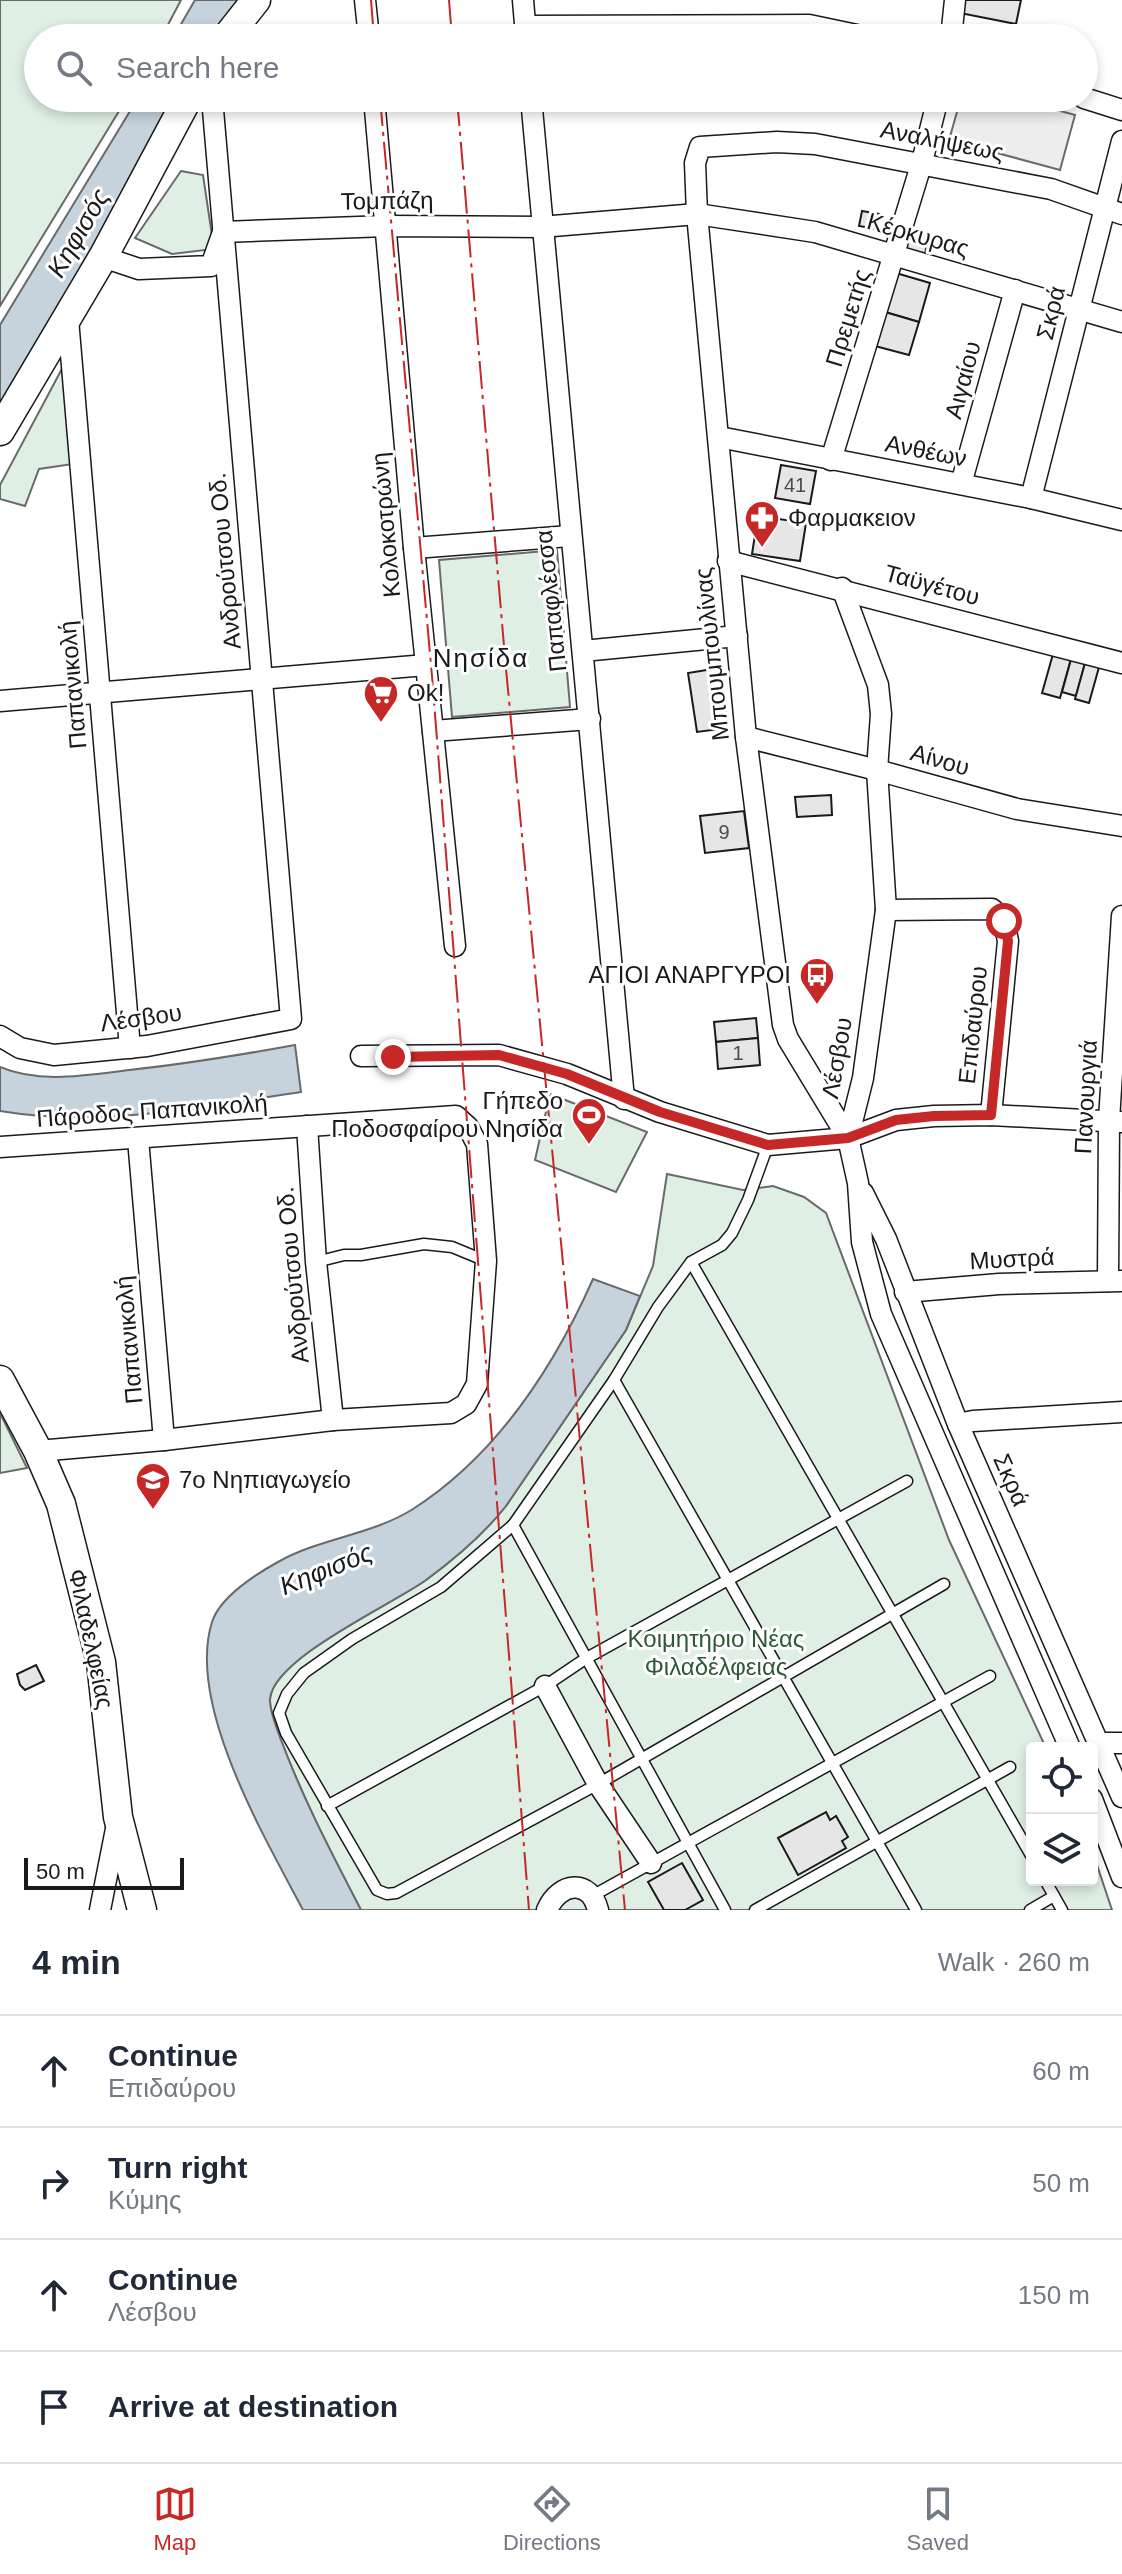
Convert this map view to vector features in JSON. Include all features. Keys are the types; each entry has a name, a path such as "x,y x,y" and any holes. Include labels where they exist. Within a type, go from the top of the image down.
{"main road":[{"path":"237,24 256,0"},
{"path":"0,431 68,319 181,112"},
{"name":"Φιλαδελφείας","path":"0,1380 38,1451 61,1504 101,1662 118,1817 142,1910"}],"street":[{"path":"365,0 368,24"},
{"path":"523,0 525,24"},
{"path":"952,24 955,0"},
{"path":"1098,102 1122,110"},
{"name":"Ανδρούτσου Οδ.","path":"213,112 291,1019"},
{"name":"Κολοκοτρώνη","path":"375,112 414,548 455,946"},
{"name":"Παπαφλέσσα","path":"532,112 624,1099"},
{"name":"Πρεμετής","path":"831,460 934,112"},
{"name":"Σκρά","path":"1031,498 1079,308 1114,210 1122,141"},
{"name":"Αναλήψεως","path":"700,147 795,142 922,162 1051,189 1114,210"},
{"name":"Μπουμπουλίνας","path":"700,147 695,163 697,214 728,561 746,737 783,1025 788,1039 848,1138"},
{"name":"Τομπάζη","path":"223,232 387,226 541,227 697,214"},
{"name":"Κέρκυρας","path":"697,214 815,232 1122,322"},
{"path":"103,257 139,269 211,266 223,232"},
{"name":"Αιγαίου","path":"961,484 1015,290"},
{"name":"Παπανικολή","path":"68,319 130,1048"},
{"name":"Ανθέων","path":"719,437 1031,498 1122,520"},
{"path":"414,548 570,536"},
{"name":"Ταϋγέτου","path":"728,561 842,588 1122,663"},
{"name":"Λέσβου","path":"842,588 878,685 881,714 877,770 886,910 863,1078 848,1138"},
{"path":"583,651 737,636"},
{"path":"0,701 426,665"},
{"path":"433,731 590,719"},
{"name":"Αίνου","path":"746,737 1017,809 1122,826"},
{"name":"Επιδαύρου","path":"886,910 992,909 1004,921 1008,941 991,1115"},
{"name":"Πανουργιά","path":"1115,1281 1115,1121 1122,916"},
{"name":"Λέσβου","path":"0,1036 20,1048 54,1055 130,1048 291,1019"},
{"path":"361,1056 499,1055 567,1074 660,1112 768,1145 848,1138 896,1120 934,1116 991,1115 1115,1121"},
{"name":"Πάροδος Παπανικολή","path":"0,1147 456,1116 468,1127 477,1144 486,1261"},
{"name":"Ανδρούτσου Οδ.","path":"307,1126 316,1262 333,1420"},
{"name":"Σκρά","path":"848,1138 858,1183 862,1242 881,1314 1067,1742"},
{"name":"Παπανικολή","path":"138,1139 164,1440"},
{"name":"Σκρά","path":"858,1183 886,1239 958,1424 1098,1742"},
{"path":"38,1451 333,1420 451,1413 466,1404 477,1384 486,1261"},
{"name":"Μυστρά","path":"905,1292 999,1284 1115,1281"},
{"path":"958,1424 1122,1412"},
{"path":"545,1686 598,1784 651,1863"},
{"path":"1098,1743 1122,1743"},
{"name":"Σκρά","path":"1098,1743 1122,1797"},
{"path":"1098,1814 1122,1877"},
{"path":"100,1910 118,1817"},
{"path":"547,1910 553,1896 565,1888 580,1888 595,1903"}],"lane":[{"path":"768,1145 732,1233 722,1245 691,1262 513,1525 441,1587 352,1639 304,1673 287,1694 279,1713 286,1733 377,1890 396,1893 598,1784 944,1584"},
{"path":"316,1262 424,1244 452,1247 486,1261"},
{"path":"691,1262 1026,1846"},
{"path":"614,1380 784,1676 875,1843 916,1910"},
{"path":"327,1806 907,1481"},
{"path":"513,1525 725,1910"},
{"path":"595,1903 651,1863 990,1676"},
{"path":"755,1910 1010,1767"},
{"path":"1048,1886 1062,1910"},
{"path":"1030,1910 1054,1896"}],"green space":[{"path":"0,0 181,0 168,24 24,24 24,112 118,112 0,306"},
{"path":"181,171 203,175 214,249 172,254 135,238"},
{"path":"64,365 73,464 39,469 25,506 0,499 0,485"},
{"path":"557,550 570,707 452,717 439,560"},
{"name":"Γήπεδο Ποδοσφαίρου Νησίδα","path":"550,1094 647,1132 616,1192 535,1160"},
{"name":"Κοιμητήριο Νέας Φιλαδέλφειας","path":"667,1174 743,1190 773,1186 804,1197 826,1213 949,1540 1043,1742 1026,1742 1026,1886 1098,1886 1098,1868 1112,1910 361,1910 308,1805 281,1740 270,1704 276,1683 312,1650 437,1572 506,1506 626,1330 653,1266"},
{"path":"0,1413 27,1468 0,1473"}],"shaded area":[{"path":"957,112 1064,112 1075,115 1060,170 949,140"}],"water":[{"path":"195,0 240,0 227,24 181,24"},
{"name":"Κηφισός","path":"129,112 176,112 0,410 0,325"},
{"path":"295,1045 301,1092 151,1114 76,1117 0,1111 0,1067 47,1077 80,1076"},
{"name":"Κηφισός","path":"593,1279 640,1296 626,1330 506,1506 437,1572 312,1650 276,1683 270,1704 281,1740 308,1805 361,1910 303,1910 251,1809 219,1730 210,1691 207,1655 216,1613 240,1587 269,1567 311,1547 397,1518 443,1487 471,1463 520,1408 541,1377"}],"building":[{"path":"963,0 1021,0 1016,24 960,13"},
{"path":"862,211 880,214 877,229 859,226"},
{"path":"909,236 928,241 923,262 904,257"},
{"path":"896,273 930,283 919,322 885,312"},
{"path":"885,312 919,322 909,355 875,346"},
{"path":"781,465 816,471 810,504 775,498"},
{"path":"758,516 806,523 800,561 752,554"},
{"path":"1055,647 1073,652 1060,698 1042,693"},
{"path":"1073,652 1087,656 1076,696 1062,692"},
{"path":"1087,656 1101,660 1089,703 1075,699"},
{"path":"719,668 728,728 697,732 688,673"},
{"path":"831,795 832,815 797,817 795,797"},
{"path":"744,811 749,848 705,853 700,816"},
{"path":"756,1018 758,1038 716,1042 714,1022"},
{"path":"758,1038 760,1065 718,1069 716,1042"},
{"path":"36,1665 44,1681 25,1690 17,1674"},
{"path":"826,1812 830,1820 836,1816 848,1837 842,1841 846,1848 798,1875 778,1838"},
{"path":"682,1863 703,1900 685,1910 664,1910 648,1882"}],"power":[{"path":"371,0 373,24"},
{"path":"449,0 451,24"},
{"path":"381,112 432,676 529,1910"},
{"path":"458,112 506,669 625,1910"}],"place":[{"name":"Φαρμακειον","path":"762,549"},
{"name":"Ok!","path":"381,724"},
{"name":"ΑΓΙΟΙ ΑΝΑΡΓΥΡΟΙ","path":"817,1006"},
{"name":"Γήπεδο Ποδοσφαίρου Νησίδα","path":"589,1146"},
{"name":"7ο Νηπιαγωγείο","path":"153,1511"}],"district":[{"name":"Νησίδα","path":"481,658"}],"route":[{"path":"393,1057 499,1055 567,1074 660,1112 768,1145 848,1138 896,1120 991,1115 1008,941 1004,921"}]}
